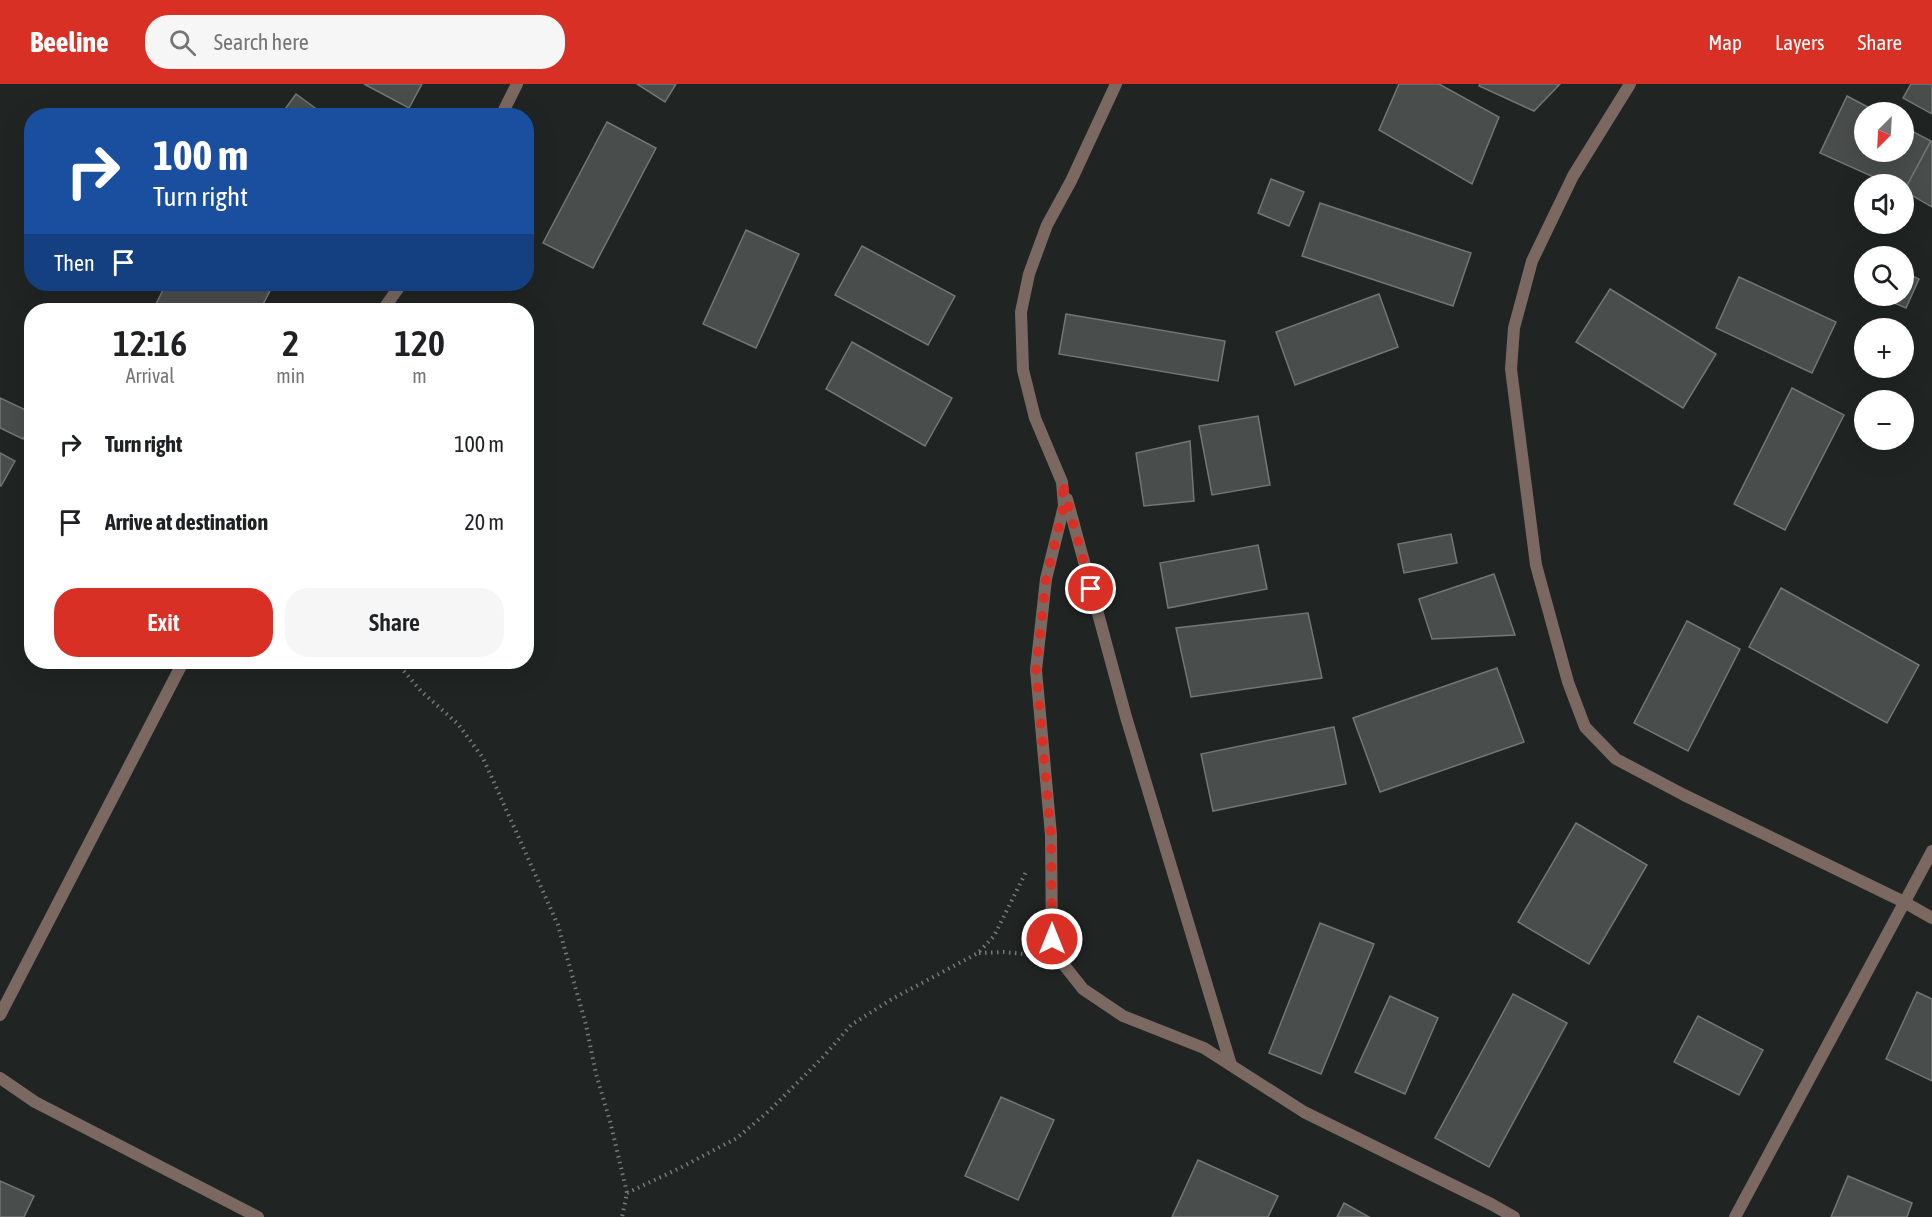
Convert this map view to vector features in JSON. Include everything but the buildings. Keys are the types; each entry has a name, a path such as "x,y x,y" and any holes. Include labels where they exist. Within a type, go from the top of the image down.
{"street":[{"path":"505,108 517,84"},
{"path":"1116,84 1071,182 1047,225 1029,274 1022,312 1023,370 1035,418 1062,482 1126,717 1231,1065"},
{"path":"1630,84 1573,176 1532,261 1514,328 1511,369 1536,565 1568,682 1585,727 1616,759 1932,918"},
{"path":"1062,482 1064,506 1046,579 1036,670 1051,836 1052,939 1056,955 1083,990 1123,1016 1204,1048 1304,1112 1514,1217"},
{"path":"0,1015 179,669"},
{"path":"1735,1217 1932,851"},
{"path":"0,1078 35,1102 258,1217"}],"path":[{"path":"402,669 421,691 458,724 483,758 553,915 586,1025 596,1074 627,1193 622,1217"},
{"path":"627,1193 737,1138 770,1110 851,1025 892,999 978,952 994,936 1026,872 1051,836"},
{"path":"978,952 1056,955"}],"route":[{"path":"1052,939 1051,836 1036,670 1046,579 1064,506 1062,482 1091,589"}]}
